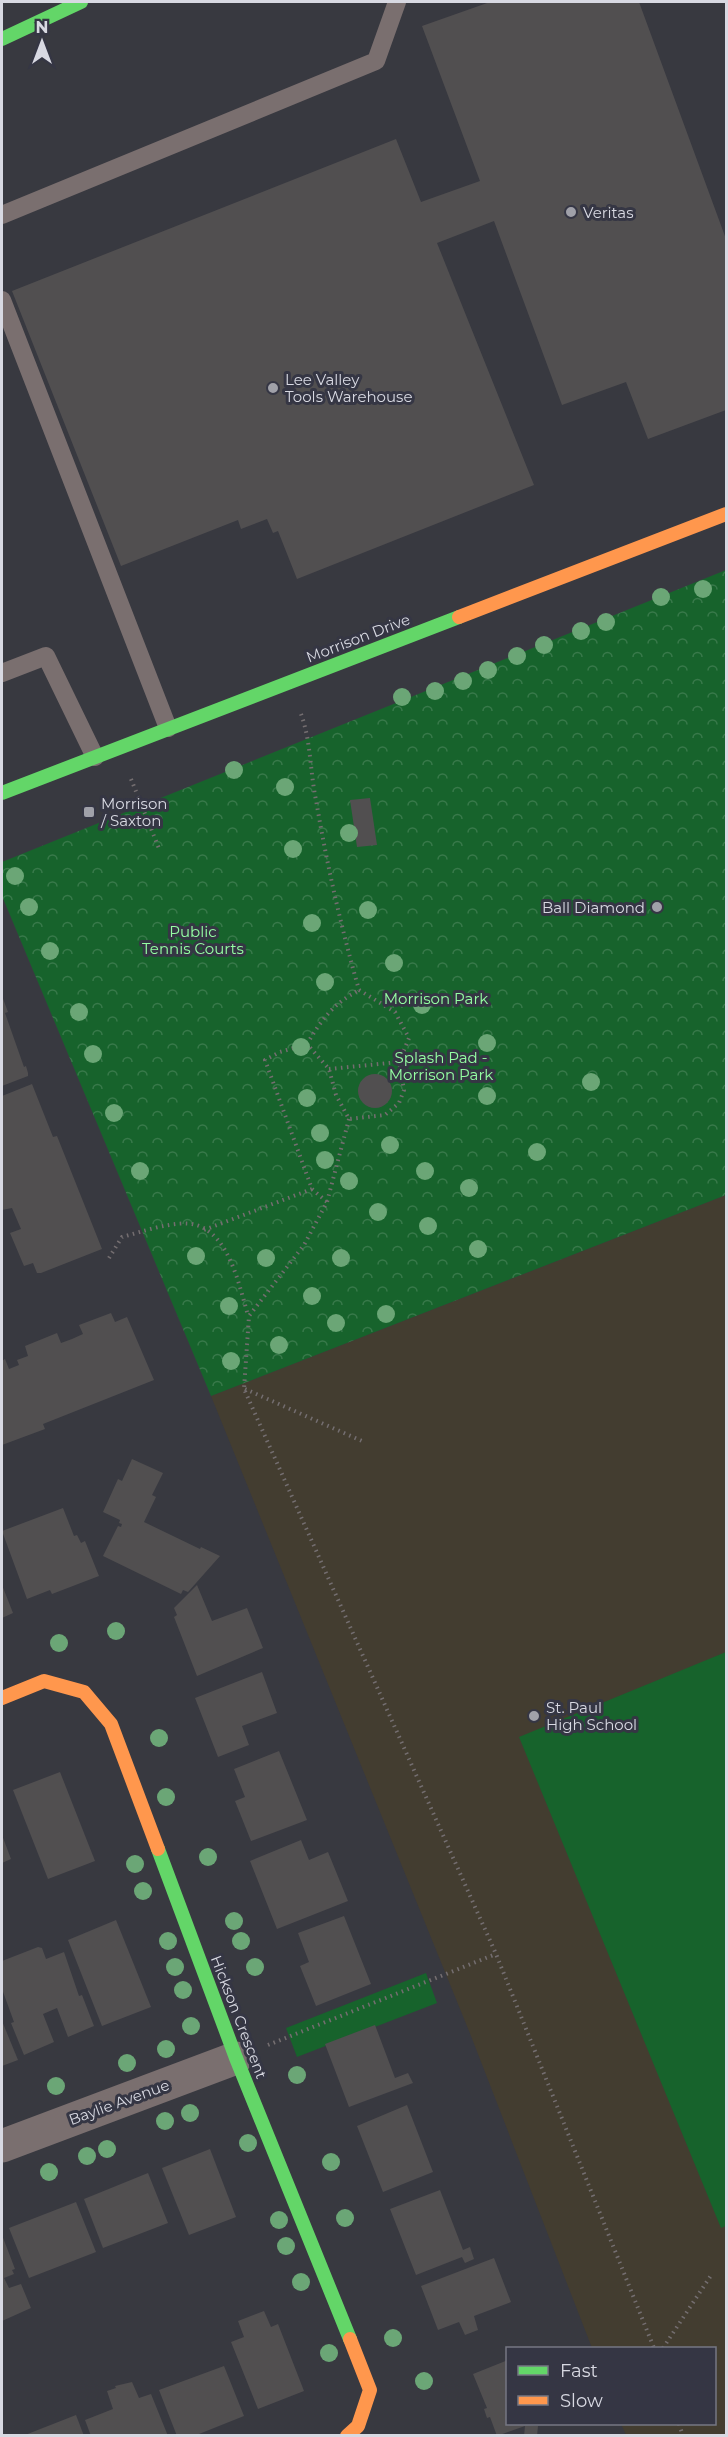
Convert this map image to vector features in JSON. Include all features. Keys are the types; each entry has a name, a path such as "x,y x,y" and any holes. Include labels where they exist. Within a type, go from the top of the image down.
{"main road":[{"path":"2,39 81,2"},
{"name":"Morrison Drive","path":"2,793 726,514"},
{"name":"Hickson Crescent","path":"2,1698 44,1681 84,1692 111,1724 236,2058 370,2390 358,2426 347,2436"}],"street":[{"name":"Baylie Avenue","path":"2,2146 236,2058"}],"lane":[{"path":"2,215 376,61 398,2"},
{"path":"2,300 168,728"},
{"path":"2,673 46,656 95,757"}],"path":[{"path":"290,682 306,726 314,790 330,881 340,927 359,990 395,1012 409,1038 399,1062 404,1090 399,1103 385,1115 349,1119"},
{"path":"118,747 160,851"},
{"path":"327,1202 312,1189 265,1060 280,1052 307,1044 319,1023 340,1000 359,990"},
{"path":"249,1316 304,1245 327,1202 349,1119 336,1095 329,1069 307,1044"},
{"path":"329,1069 399,1062"},
{"path":"204,1230 312,1189"},
{"path":"109,1258 122,1237 162,1226 196,1224 218,1239 231,1263 249,1316 244,1389 496,1954 653,2347"},
{"path":"244,1389 362,1441"},
{"path":"236,2058 496,1954"},
{"path":"664,2347 712,2274"}],"shaded area":[{"name":"St. Paul High School","path":"726,1195 726,2435 626,2435 621,2425 716,2425 716,2347 592,2347 471,2036 211,1396"}],"green space":[{"name":"Morrison Park","path":"726,570 726,1195 211,1396 2,896 2,862"},
{"path":"726,1652 726,2226 721,2228 519,1737"},
{"path":"426,1973 437,2003 297,2057 286,2028"}],"building":[{"name":"Lee Valley Tools Warehouse","path":"490,2 639,2 726,239 726,410 648,439 626,382 562,405 494,221 437,243 534,485 297,579 278,531 273,533 267,519 241,529 238,520 121,566 12,291 396,139 421,202 480,181 422,26"},
{"path":"370,798 377,845 357,847 350,800"},
{"path":"2,996 8,1012 5,1013 28,1076 2,1086"},
{"path":"375,1074 387,1079 392,1091 387,1103 375,1108 363,1103 358,1091 363,1079"},
{"path":"32,1084 53,1137 57,1136 102,1249 41,1273 37,1273 33,1263 24,1266 10,1233 21,1229 12,1208 2,1210 2,1096"},
{"path":"111,1313 115,1322 127,1317 154,1380 43,1424 45,1429 2,1445 2,1361 5,1359 9,1369 19,1365 17,1360 28,1356 25,1346 57,1333 61,1343 72,1339 83,1334 79,1325"},
{"path":"132,1459 163,1473 152,1495 156,1497 144,1522 220,1556 188,1592 183,1590 181,1594 103,1556 118,1526 121,1527 122,1524 119,1523 120,1520 103,1512 118,1479 122,1481"},
{"path":"63,1508 74,1536 77,1535 81,1543 85,1541 99,1576 52,1594 50,1590 27,1599 2,1531"},
{"path":"2,1585 13,1613 2,1618"},
{"path":"197,1585 212,1621 247,1608 263,1648 197,1676 174,1617 177,1615 174,1608"},
{"path":"262,1672 277,1713 242,1726 249,1745 218,1757 195,1698"},
{"path":"279,1751 307,1820 251,1841 235,1801 245,1797 234,1769"},
{"path":"60,1772 95,1861 48,1879 13,1790"},
{"path":"2,1835 11,1859 2,1863"},
{"path":"301,1840 309,1860 328,1852 348,1901 277,1929 250,1861"},
{"path":"344,1916 371,1984 316,2006 300,1966 309,1962 298,1933"},
{"path":"116,1920 151,2007 102,2026 68,1940"},
{"path":"38,1947 42,1948 46,1959 64,1952 79,1996 82,1995 94,2026 68,2037 57,2008 43,2014 54,2042 24,2055 11,2023 14,2022 2,1989 2,1961"},
{"path":"2,2021 18,2060 2,2066"},
{"path":"375,2025 395,2078 408,2073 413,2083 349,2107 325,2044"},
{"path":"407,2105 433,2172 383,2192 357,2126"},
{"path":"210,2149 236,2217 189,2235 162,2168"},
{"path":"148,2173 168,2223 103,2248 84,2199"},
{"path":"440,2190 463,2250 470,2247 474,2259 465,2263 462,2257 416,2275 390,2209"},
{"path":"76,2202 96,2252 29,2278 9,2228"},
{"path":"2,2235 15,2269 12,2270 14,2274 4,2278 9,2288 21,2284 31,2308 2,2321"},
{"path":"494,2258 511,2302 474,2316 478,2330 465,2335 459,2322 438,2330 421,2286"},
{"path":"264,2311 271,2327 278,2324 304,2391 258,2409 231,2342 244,2337 238,2321"},
{"path":"506,2361 506,2425 538,2426 537,2436 524,2436 525,2426 497,2436 490,2417 487,2418 484,2409 487,2408 473,2374"},
{"path":"224,2366 244,2416 194,2436 177,2436 159,2390"},
{"path":"132,2382 139,2398 151,2394 168,2436 91,2436 85,2420 113,2409 107,2391 116,2388 115,2386"},
{"path":"76,2415 84,2436 25,2436 25,2435"}],"traffic: fast":[{"path":"2,39 81,2"},
{"path":"2,793 459,617"},
{"path":"158,1849 236,2058 350,2339"}],"traffic: slow":[{"path":"459,617 726,514"},
{"path":"2,1698 44,1681 84,1692 111,1724 158,1849"},
{"path":"347,2436 358,2426 370,2390 350,2339"}],"place":[{"name":"Veritas","path":"571,212"},
{"name":"Lee Valley Tools Warehouse","path":"273,388"},
{"name":"Morrison / Saxton","path":"89,812"},
{"name":"Ball Diamond","path":"657,907"},
{"name":"St. Paul High School","path":"534,1716"}],"park label":[{"name":"Public Tennis Courts","path":"193,940"},
{"name":"Splash Pad - Morrison Park","path":"441,1066"}]}
